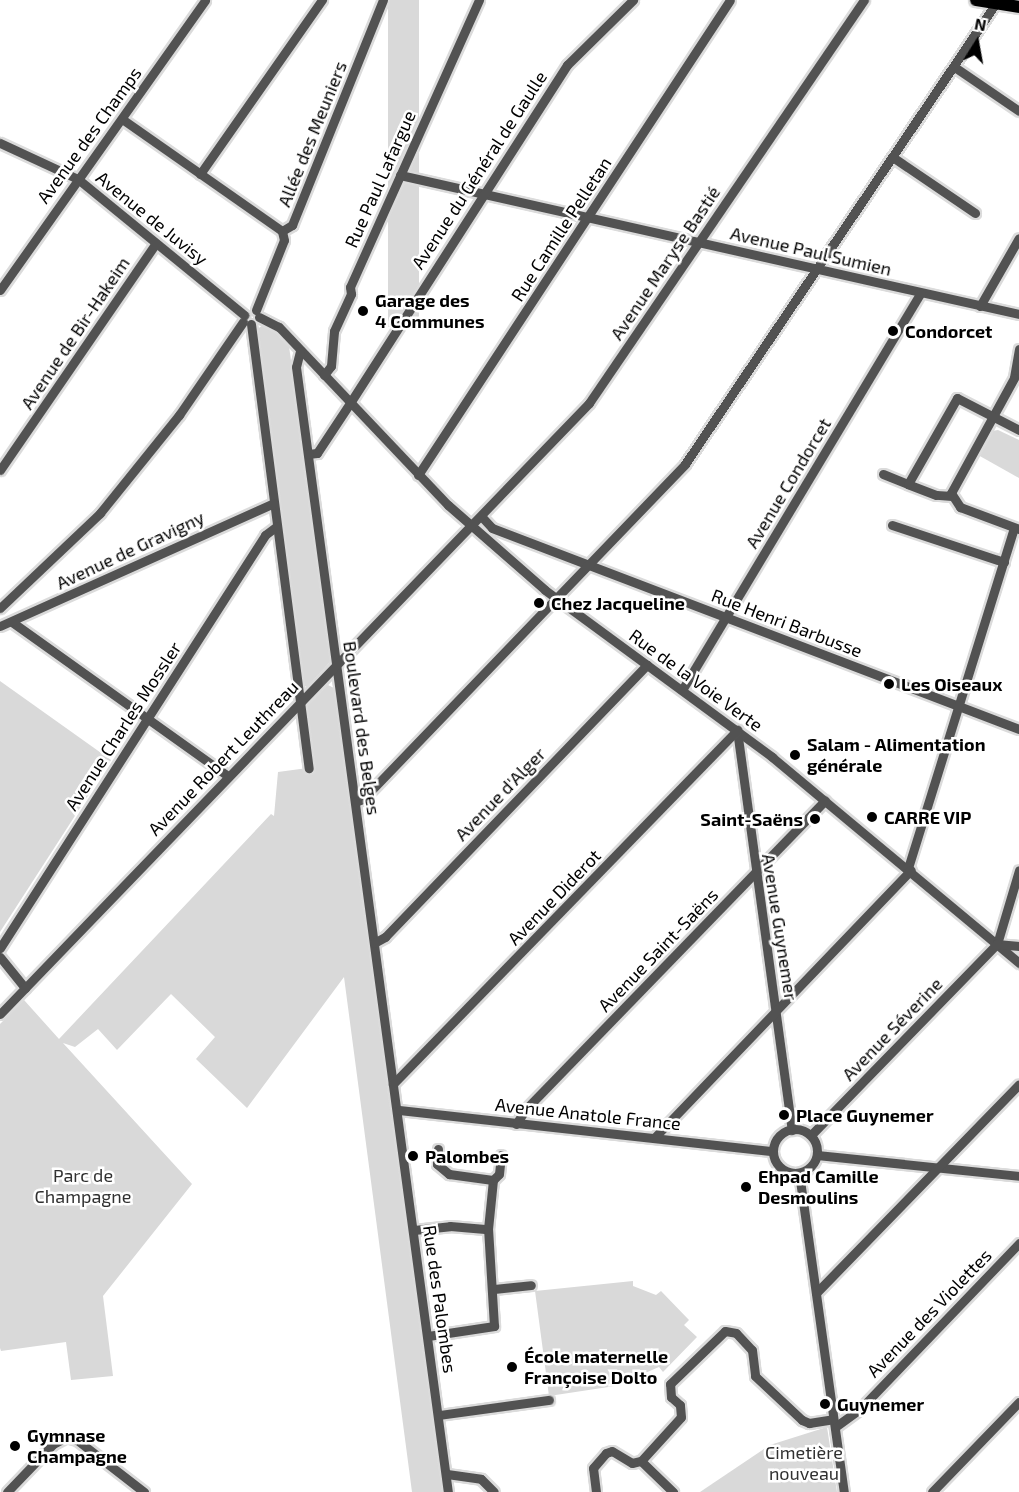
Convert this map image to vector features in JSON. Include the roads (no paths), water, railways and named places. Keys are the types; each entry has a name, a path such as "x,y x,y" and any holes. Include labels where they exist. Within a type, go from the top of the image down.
{"main road":[{"path":"976,0 1019,7"}],"street":[{"name":"Avenue des Champs","path":"0,290 205,0"},
{"path":"200,174 322,0"},
{"name":"Allée des Meuniers","path":"257,313 284,240 282,231 292,225 384,0"},
{"name":"Rue Paul Lafargue","path":"324,375 331,366 334,331 351,294 350,287 479,0"},
{"name":"Avenue du Général de Gaulle","path":"308,454 317,453 567,65 633,0"},
{"name":"Rue Camille Pelletan","path":"418,475 730,0"},
{"name":"Avenue Maryse Bastié","path":"470,525 590,403 864,0"},
{"path":"355,802 363,799 685,464 956,68 996,3"},
{"path":"956,68 1019,111"},
{"path":"122,119 282,231"},
{"name":"Avenue de Juvisy","path":"0,143 78,179 246,320"},
{"path":"894,158 975,213"},
{"name":"Avenue Paul Sumien","path":"400,175 1019,314"},
{"path":"980,306 1019,238"},
{"name":"Avenue de Bir-Hakeim","path":"0,470 156,243"},
{"name":"Avenue Condorcet","path":"682,690 921,292"},
{"name":"Rue de la Voie Verte","path":"257,313 272,320 418,475 470,525 557,599 737,730 825,800 910,869 1019,963"},
{"path":"246,320 274,502 309,768"},
{"path":"0,608 100,513 179,415 246,320"},
{"path":"654,1138 910,869 1004,562 1017,528 960,507 952,496 952,489 1014,378 1019,348"},
{"name":"Boulevard des Belges","path":"300,351 296,367 393,1084 399,1110"},
{"path":"908,484 957,398 1019,430"},
{"path":"883,474 936,495 952,496"},
{"name":"Avenue de Gravigny","path":"0,626 274,502"},
{"name":"Rue Henri Barbusse","path":"480,516 492,528 1019,729"},
{"name":"Avenue Robert Leuthreau","path":"0,1014 470,525"},
{"path":"892,525 1004,562"},
{"name":"Avenue Charles Mossler","path":"0,948 265,535 277,526"},
{"path":"12,622 228,776"},
{"name":"Avenue d'Alger","path":"374,943 385,937 648,665"},
{"name":"Avenue Guynemer","path":"737,730 792,1130"},
{"name":"Avenue Diderot","path":"393,1084 737,730"},
{"name":"Avenue Saint-Saëns","path":"516,1124 525,1110 825,800"},
{"path":"1019,870 997,944 1019,946"},
{"name":"Avenue Séverine","path":"811,1135 997,944"},
{"path":"0,957 25,988"},
{"path":"816,1293 1019,1084"},
{"name":"Avenue Anatole France","path":"399,1110 773,1151"},
{"name":"Rue des Palombes","path":"399,1110 448,1492"},
{"path":"792,1130 811,1135 817,1155 811,1167 799,1173 783,1170 773,1151 777,1139 792,1130"},
{"path":"438,1149 437,1164 449,1174 493,1180"},
{"path":"428,1336 494,1326 491,1298 494,1289 489,1229 493,1180 499,1174 501,1155"},
{"path":"817,1155 1019,1176"},
{"path":"799,1173 844,1492"},
{"path":"414,1230 450,1226 489,1229"},
{"name":"Avenue des Violettes","path":"834,1423 860,1409 1019,1243"},
{"path":"494,1289 531,1285"},
{"path":"596,1492 593,1468 606,1453 612,1451 632,1463 640,1461 681,1417 680,1405 671,1397 670,1384 725,1331 736,1334 752,1350 755,1376 802,1420 810,1423 834,1423"},
{"path":"439,1415 549,1400"},
{"path":"932,1492 1019,1402"},
{"path":"7,1492 53,1444 66,1437 77,1440 144,1492"},
{"path":"640,1461 673,1492"},
{"path":"447,1474 481,1479 494,1492"}],"place":[{"name":"Garage des 4 Communes","path":"363,311"},
{"name":"Condorcet","path":"893,331"},
{"name":"Chez Jacqueline","path":"539,603"},
{"name":"Les Oiseaux","path":"889,684"},
{"name":"Salam - Alimentation générale","path":"795,755"},
{"name":"CARRE VIP","path":"872,817"},
{"name":"Saint-Saëns","path":"815,819"},
{"name":"Place Guynemer","path":"784,1115"},
{"name":"Palombes","path":"413,1156"},
{"name":"Ehpad Camille Desmoulins","path":"746,1187"},
{"name":"École maternelle Françoise Dolto","path":"512,1367"},
{"name":"Guynemer","path":"825,1404"},
{"name":"Gymnase Champagne","path":"15,1446"}],"park label":[{"name":"Parc de Champagne","path":"83,1186"},
{"name":"Cimetière nouveau","path":"804,1463"}]}
